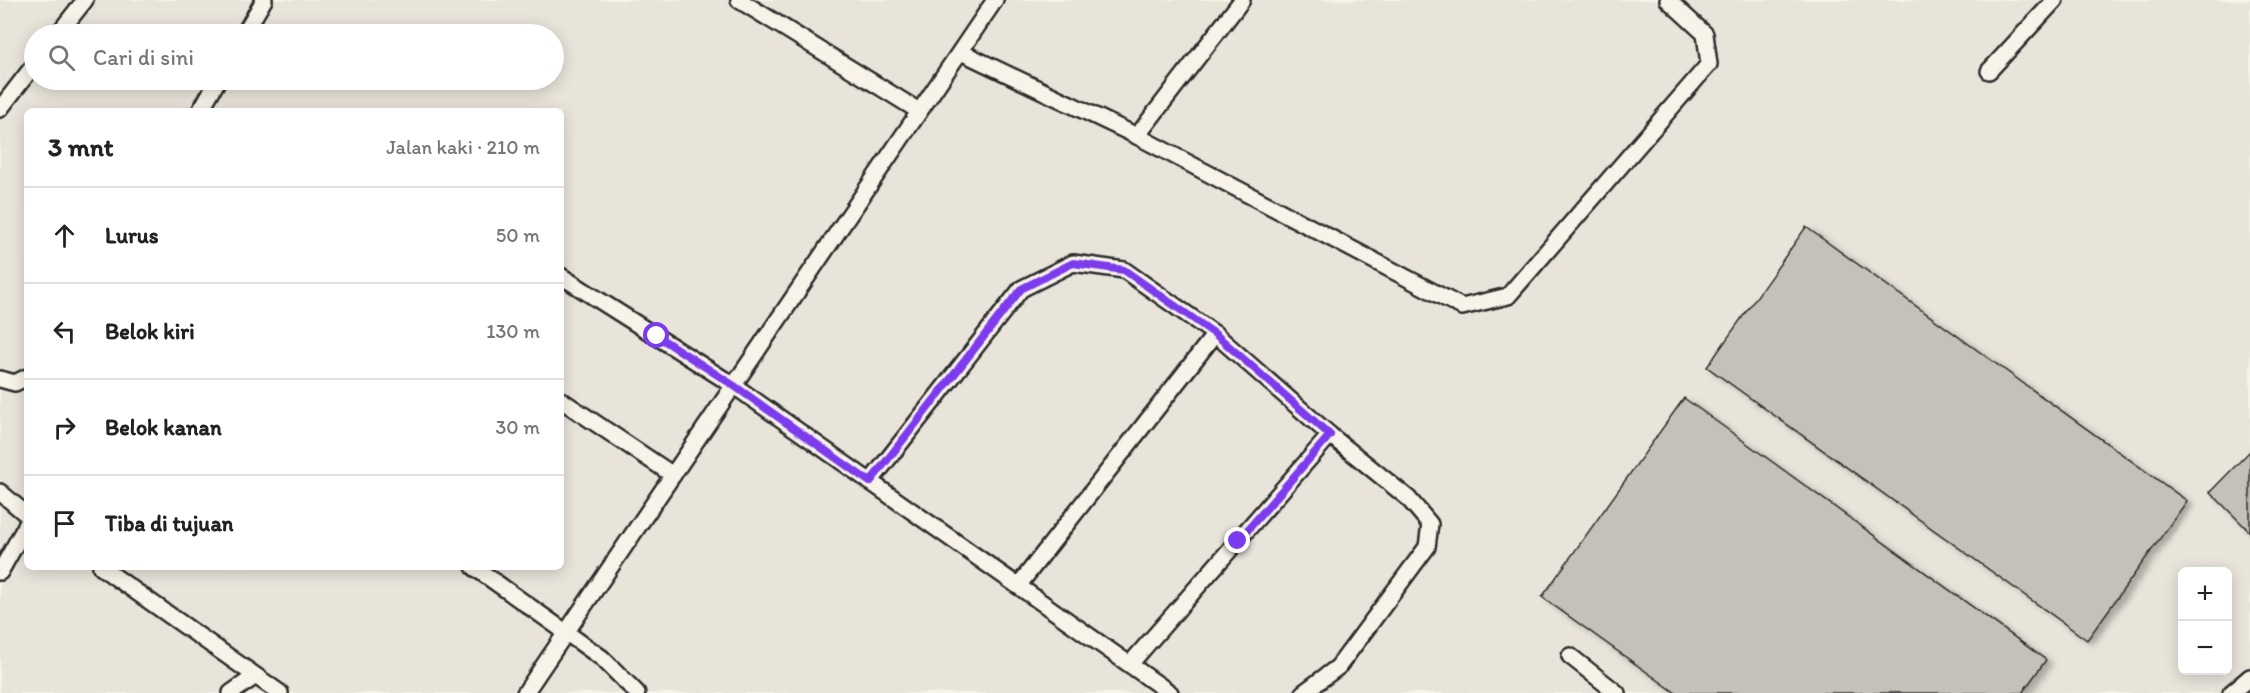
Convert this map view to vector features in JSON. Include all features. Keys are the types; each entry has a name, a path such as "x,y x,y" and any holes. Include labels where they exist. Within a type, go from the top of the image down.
{"lane":[{"path":"66,24 85,0"},
{"path":"250,24 264,0"},
{"path":"739,0 919,111"},
{"path":"525,693 995,0"},
{"path":"1137,136 1242,0"},
{"path":"961,52 1137,136 1462,307 1508,296 1709,64 1705,34 1668,0"},
{"path":"1989,70 2055,0"},
{"path":"0,109 24,78"},
{"path":"202,108 212,90"},
{"path":"870,482 1021,289 1073,263 1124,270 1215,334 1330,435 1408,498 1430,524 1427,547 1338,667 1303,693"},
{"path":"564,278 733,385 1170,693"},
{"path":"1018,586 1215,334"},
{"path":"0,379 15,383 24,378"},
{"path":"564,402 673,475"},
{"path":"1130,664 1330,435"},
{"path":"0,492 24,512"},
{"path":"0,572 24,529"},
{"path":"105,570 254,677 280,693"},
{"path":"478,570 602,658 637,693"},
{"path":"1570,656 1617,693"},
{"path":"231,693 254,677"},
{"path":"2231,693 2250,677"}],"shaded area":[{"path":"0,0 2250,0 2250,693 0,693"}],"building":[{"path":"1806,227 2187,501 2087,640 1707,367"},
{"path":"1684,398 2046,660 2022,693 1676,693 1542,597"},
{"path":"2250,451 2250,532 2210,492"}],"route":[{"path":"657,336 733,385 870,482 1021,289 1073,263 1124,270 1215,334 1330,435 1238,541"}]}
